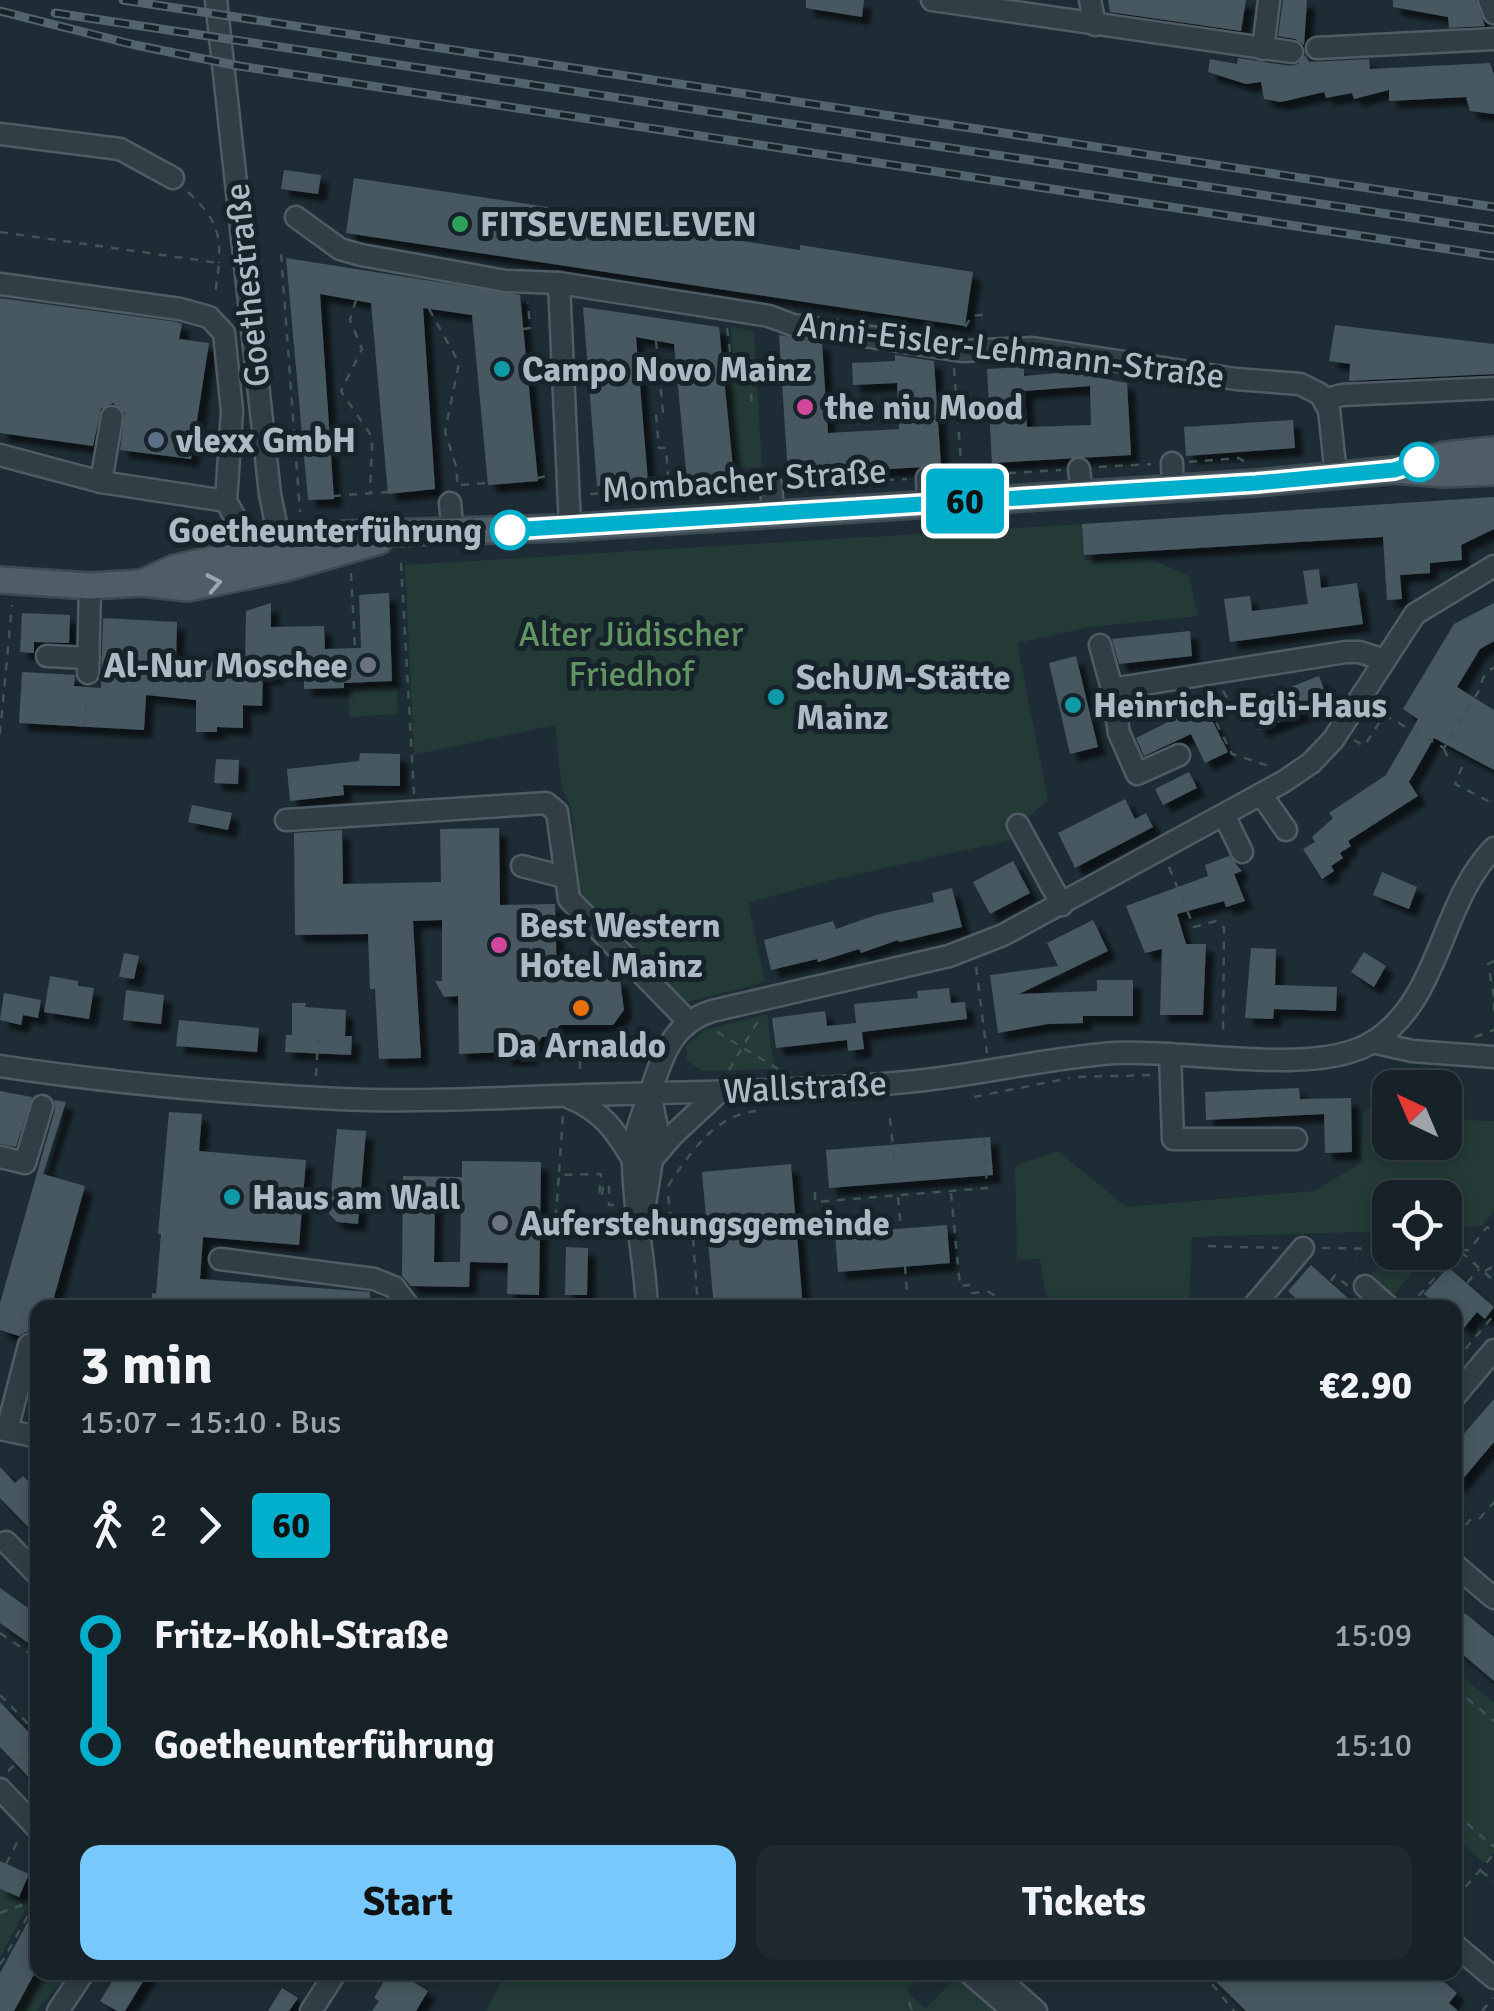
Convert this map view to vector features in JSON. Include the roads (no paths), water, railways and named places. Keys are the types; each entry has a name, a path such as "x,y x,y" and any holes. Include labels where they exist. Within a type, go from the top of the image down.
{"main road":[{"name":"Mombacher Straße","path":"0,580 90,586 142,583 188,588 344,534 570,527 774,512 927,490 1080,481 1173,476 1336,476 1394,470 1445,456 1494,450"},
{"name":"Mombacher Straße","path":"1394,470 1494,472"},
{"name":"Mombacher Straße","path":"142,583 176,568 247,552 283,556"}],"street":[{"name":"Goethestraße","path":"216,0 268,476 283,556"},
{"path":"932,0 1292,52"},
{"path":"1090,0 1095,25"},
{"path":"1263,49 1269,0"},
{"path":"1489,0 1494,14"},
{"path":"1317,48 1494,38"},
{"path":"0,134 120,149 173,178"},
{"name":"Anni-Eisler-Lehmann-Straße","path":"296,218 340,249 506,281 558,283 769,316 792,325 1003,359 1032,348 1236,380 1290,382 1313,389 1324,400"},
{"path":"558,283 570,527"},
{"path":"0,284 180,309 209,317 224,333 232,410 226,501 247,552"},
{"path":"1336,476 1334,433 1324,400 1342,395 1494,388"},
{"path":"101,482 112,416"},
{"path":"0,455 101,482 226,501"},
{"path":"771,485 774,512"},
{"path":"451,492 453,532"},
{"path":"646,1300 633,1226 643,1159 638,1120 668,1044 712,1010 949,956 1003,935 1261,794 1322,752 1415,614 1494,566"},
{"path":"47,656 88,666 90,586"},
{"path":"1100,645 1119,733 1137,774 1179,755"},
{"path":"1112,688 1346,652 1385,660"},
{"path":"1261,794 1286,830"},
{"path":"286,820 546,803 557,812 569,900 699,1022"},
{"path":"1224,815 1242,852"},
{"path":"1018,825 1062,905"},
{"name":"Wallstraße","path":"0,1066 341,1099 563,1104 723,1083 905,1082 1077,1056 1170,1054 1315,1060 1346,1054 1372,1042 1398,1022 1413,1004 1462,892 1475,869 1494,848"},
{"path":"522,866 564,877"},
{"path":"1372,1042 1412,1051 1494,1057"},
{"path":"1170,1054 1173,1139 1296,1140"},
{"path":"643,1159 723,1083"},
{"path":"563,1104 599,1112 643,1159"},
{"path":"0,1157 25,1164 42,1106"},
{"path":"1258,1300 1304,1248"},
{"path":"220,1259 374,1279 394,1287 404,1300"},
{"path":"1365,1286 1381,1300"},
{"path":"30,1344 3,1430 30,1435"},
{"path":"1462,1367 1494,1350"},
{"path":"6,1542 30,1568"},
{"path":"1462,1571 1494,1598"},
{"path":"0,1789 30,1821"},
{"path":"1462,1951 1494,1978"},
{"path":"58,2011 79,1980"},
{"path":"311,2011 331,1980"},
{"path":"977,1980 1013,2011"},
{"path":"1001,1980 1036,2011"}],"railway":[{"path":"123,0 1494,207"},
{"path":"0,11 239,66 1494,256"},
{"path":"55,13 1494,230"}],"place":[{"name":"FITSEVENELEVEN","path":"460,224"},
{"name":"Campo Novo Mainz","path":"502,369"},
{"name":"the niu Mood","path":"805,407"},
{"name":"vlexx GmbH","path":"156,440"},
{"name":"Goetheunterführung","path":"510,530"},
{"name":"Al-Nur Moschee","path":"368,665"},
{"name":"SchUM-Stätte Mainz","path":"776,697"},
{"name":"Heinrich-Egli-Haus","path":"1073,705"},
{"name":"Best Western Hotel Mainz","path":"499,945"},
{"name":"Da Arnaldo","path":"581,1008"},
{"name":"Haus am Wall","path":"232,1197"},
{"name":"Auferstehungsgemeinde","path":"500,1223"}],"park label":[{"name":"Alter Jüdischer Friedhof","path":"631,654"}]}
